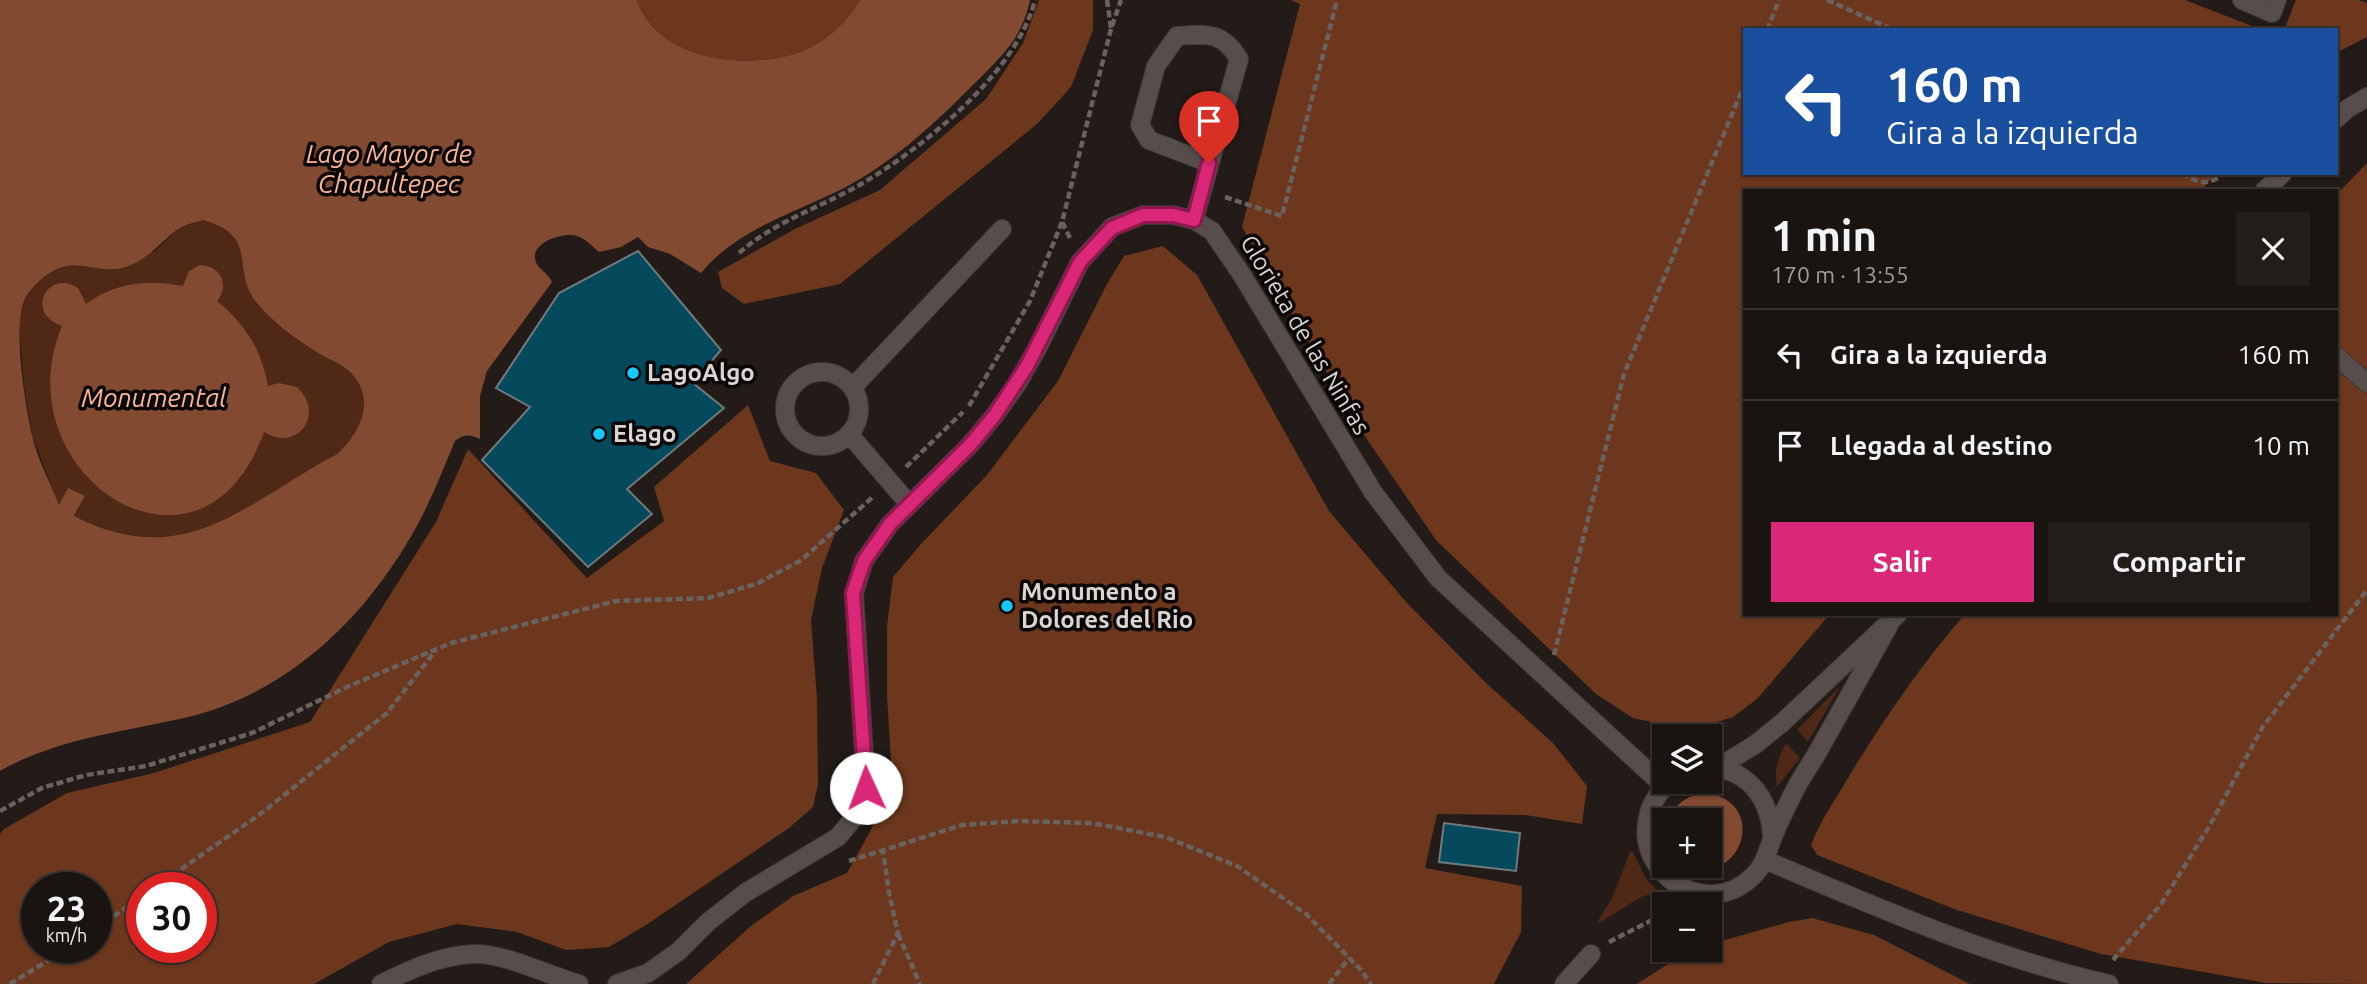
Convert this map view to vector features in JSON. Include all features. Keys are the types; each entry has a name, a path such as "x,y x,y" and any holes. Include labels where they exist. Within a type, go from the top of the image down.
{"street":[{"path":"2242,0 2272,13 2277,0"},
{"path":"617,984 649,973 679,951 708,922 745,893 838,837 858,813 866,788 853,593 864,561 890,524 970,445 1010,395 1038,347 1080,262 1112,228 1143,215 1173,215 1194,220 1239,60 1230,44 1207,34 1177,36 1156,66 1140,125 1149,140 1209,163"},
{"path":"2338,117 2367,97"},
{"path":"2266,189 2281,175"},
{"name":"Glorieta de las Ninfas","path":"1194,220 1212,231 1242,275 1352,460 1438,578 1547,680 1652,771"},
{"path":"853,387 1002,229"},
{"path":"2338,358 2367,383"},
{"path":"814,373 838,375 853,387 859,398 860,410 857,423 849,434 827,445 812,445 799,439 788,428 784,416 786,397 795,384 814,373"},
{"path":"849,434 909,504"},
{"path":"1722,763 1756,744 1774,730 1894,620"},
{"path":"1658,794 1649,813 1646,833 1650,852 1660,869 1673,882 1688,891 1709,895 1733,889 1752,878 1765,860 1797,786 1894,620"},
{"path":"1722,770 1748,781 1763,798 1771,818 1772,840"},
{"path":"1765,860 1984,949 2056,972 2102,982"},
{"path":"381,984 418,966 475,954 506,960 579,984"},
{"path":"1564,984 1591,954"}],"path":[{"path":"739,253 776,227 862,184 919,145 961,108 1007,58 1026,27 1035,0"},
{"path":"1107,0 1111,29"},
{"path":"0,811 42,788 86,775 146,766 205,750 252,733 347,687 451,643 616,601 708,598 756,584 800,561 890,482 967,408 1030,301 1062,222 1111,29 1121,0"},
{"path":"1201,188 1282,216 1337,0"},
{"path":"1768,28 1779,0"},
{"path":"1827,0 1890,28"},
{"path":"1547,680 1624,374 1743,88"},
{"path":"2185,175 2196,182 2207,182 2220,175"},
{"path":"1062,222 1080,262"},
{"path":"2102,982 2161,904 2210,825 2262,728 2367,590"},
{"path":"177,872 259,815 387,713 436,649"},
{"path":"849,861 962,825 1018,821 1092,823 1165,837 1237,866 1306,914 1371,984"},
{"path":"883,850 888,893 898,933 920,984"},
{"path":"1591,954 1652,920"},
{"path":"873,984 898,933"},
{"path":"1329,984 1349,958"},
{"path":"10,984 44,963"}],"shaded area":[{"path":"637,0 860,0 836,30 805,50 784,57 734,60 709,57 685,49 664,37 648,21"},
{"path":"1039,0 1093,0 1093,30 1071,87 1037,124 840,284 744,304 722,288 718,272 795,229 880,190 986,99 1023,43"},
{"path":"1290,0 2185,0 2257,28 1743,28 1743,175 2214,175 2203,189 1743,189 1743,616 1828,616 1757,699 1733,717 1711,724 1661,724 1633,718 1596,694 1436,540 1368,441 1242,227 1300,4"},
{"path":"2296,0 2359,0 2367,3 2367,37 2338,52 2338,28 2285,28"},
{"path":"2367,163 2367,984 2266,983 2101,954 1957,910 1817,855 1811,845 1848,778 1903,693 1963,616 2338,616 2338,193"},
{"name":"Monumental","path":"203,220 221,227 233,236 239,245 249,290 263,310 292,335 352,374 363,395 362,416 352,437 337,454 243,511 183,535 151,538 115,532 74,517 85,497 59,506 32,435 24,386 19,323 24,301 37,281 56,269 80,264 93,268 155,251 180,227"},
{"path":"1163,246 1197,275 1329,511 1406,602 1486,683 1553,743 1587,786 1582,824 1525,815 1437,814 1425,868 1522,886 1521,932 1494,984 686,984 751,926 793,896 847,873 893,790 887,696 887,626 893,577 987,475 1058,381 1124,256"},
{"path":"748,405 770,461 816,473 844,510 822,568 811,620 817,699 818,784 813,807 789,828 609,947 566,950 517,932 457,924 389,942 314,984 0,984 0,834 4,829 67,793 154,773 310,722 436,522 468,449 587,578 664,521 654,487"},
{"path":"1839,687 1838,690 1808,742 1797,730"},
{"path":"1786,743 1800,758 1777,787 1777,764"},
{"path":"1630,852 1633,852 1655,892 1641,897 1599,923"},
{"path":"1812,918 1874,935 1970,984 1637,984 1673,962 1722,962 1722,941"}],"water":[{"name":"Lago Mayor de Chapultepec","path":"0,0 637,0 648,21 664,37 685,49 734,60 760,60 784,57 821,41 836,30 860,0 1030,0 1020,29 1006,50 953,105 908,145 860,179 748,234 715,258 701,273 670,254 648,247 638,237 621,247 599,252 583,239 572,235 552,239 540,246 535,260 552,282 487,371 480,396 480,439 467,436 455,441 413,533 393,566 345,625 287,673 255,692 221,707 184,718 66,744 21,760 0,771","holes":["203,220 221,227 239,245 249,291 264,311 294,337 345,368 359,384 364,405 358,427 337,454 213,525 182,534 149,537 113,532 74,516 85,496 68,488 59,505 32,435 23,386 20,348 24,301 40,280 63,267 120,268 144,258 184,226"]},
{"name":"Monumental","path":"200,265 213,269 221,277 223,289 217,301 236,319 251,339 261,360 268,386 279,383 297,387 309,408 308,419 304,428 287,438 264,432 235,484 197,510 156,514 116,500 82,471 59,430 50,380 62,326 44,312 42,303 44,295 57,284 67,283 78,288 86,304 109,291 133,284 183,286 189,271"},
{"path":"1710,794 1726,800 1737,811 1742,825 1741,839 1735,853 1725,863 1722,864 1722,808 1675,808 1694,796"}],"building":[{"name":"Elago","path":"638,251 721,350 693,383 724,408 627,489 652,514 588,567 482,460 530,407 496,388 559,293"},
{"path":"1444,823 1520,833 1516,871 1439,862"}],"place":[{"name":"LagoAlgo","path":"633,373"},
{"name":"Elago","path":"599,434"},
{"name":"Monumento a Dolores del Rio","path":"1007,606"}],"route":[{"path":"866,788 853,593 864,561 890,524 970,445 995,415 1038,347 1080,262 1112,228 1143,215 1173,215 1194,220 1209,163"}]}
